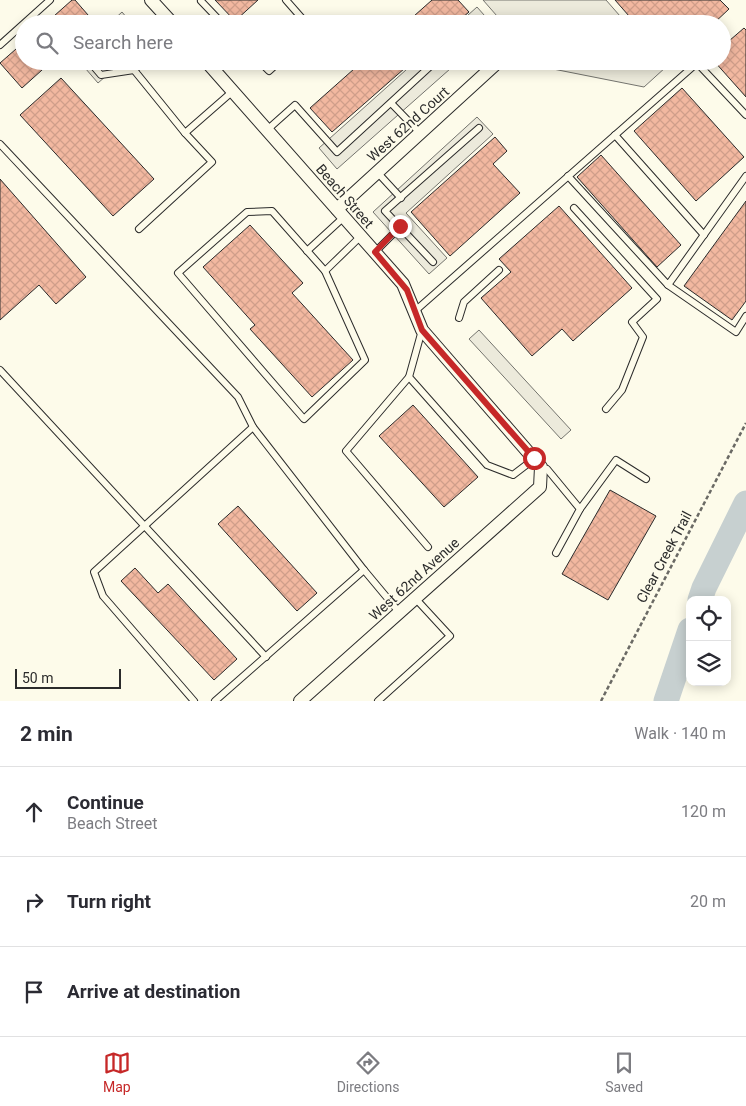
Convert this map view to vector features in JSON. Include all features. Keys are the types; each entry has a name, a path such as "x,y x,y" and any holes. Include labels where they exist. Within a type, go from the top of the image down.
{"street":[{"path":"151,0 164,15"},
{"name":"Beach Street","path":"214,70 403,284 422,330 541,466 544,472"},
{"name":"West 62nd Court","path":"340,213 377,172 489,70"},
{"name":"West 62nd Avenue","path":"300,701 540,487 544,472"}],"lane":[{"path":"286,0 299,15"},
{"path":"31,15 44,2"},
{"path":"201,2 214,15"},
{"path":"0,45 15,30"},
{"path":"97,70 101,75 134,70 212,162 139,229"},
{"path":"267,130 295,105 337,152 426,70"},
{"path":"415,311 689,70"},
{"path":"704,70 746,115"},
{"path":"185,132 233,91"},
{"path":"390,103 420,133"},
{"path":"433,262 385,212 479,128"},
{"path":"615,135 704,235"},
{"path":"0,144 238,397 253,427 399,612"},
{"path":"377,172 400,198"},
{"path":"568,176 668,285 736,332 746,316"},
{"path":"668,285 746,176"},
{"path":"574,208 657,299 632,322 643,337 622,390 606,409"},
{"path":"272,211 325,271 365,360 304,419 178,273 247,212 272,211"},
{"path":"307,251 340,213"},
{"path":"375,252 400,226"},
{"path":"325,271 361,236"},
{"path":"459,318 464,302 499,270"},
{"path":"422,330 409,377 346,451 428,546"},
{"path":"0,370 266,657"},
{"path":"409,377 487,465 513,475 534,458"},
{"path":"194,701 103,596 94,572 253,427"},
{"path":"556,553 580,509 616,460 646,479"},
{"path":"544,472 580,509"},
{"path":"215,701 364,570"},
{"path":"378,701 450,636 414,598"}],"path":[{"name":"Clear Creek Trail","path":"601,701 746,423"}],"shaded area":[{"path":"483,0 606,0 619,15 496,15"},
{"path":"477,7 484,15 468,15"},
{"path":"87,70 113,70 98,83"},
{"path":"406,70 449,70 337,169 319,148"},
{"path":"558,70 663,70 644,87"},
{"path":"477,117 493,134 406,213 447,258 429,274 373,212"},
{"path":"479,330 571,430 561,439 469,339"}],"building":[{"path":"72,0 75,0 88,15 55,15"},
{"path":"215,0 258,0 242,15 229,15"},
{"path":"432,0 458,0 469,12 466,15 415,15"},
{"path":"615,0 720,0 729,9 723,15 628,15"},
{"path":"744,28 746,30 746,97 722,70 731,70 731,39"},
{"path":"15,50 15,70 42,70 22,88 0,63"},
{"path":"353,70 403,70 332,132 310,108"},
{"path":"61,78 154,179 113,216 20,115"},
{"path":"682,88 744,157 696,201 634,131"},
{"path":"495,137 507,151 493,164 520,193 450,256 411,212"},
{"path":"601,155 681,245 657,267 577,177"},
{"path":"0,179 86,277 56,304 39,285 0,320"},
{"path":"746,201 746,301 732,320 684,286"},
{"path":"559,206 632,288 573,341 562,329 532,356 481,298 511,272 499,259"},
{"path":"250,225 303,283 292,293 353,360 312,397 250,329 255,325 203,267"},
{"path":"413,405 478,477 444,507 379,436"},
{"path":"610,490 656,516 608,600 562,574"},
{"path":"238,506 317,593 297,611 218,524"},
{"path":"135,568 158,593 168,584 237,659 214,680 121,581"}],"waterway":[{"path":"701,596 746,503"},
{"path":"666,701 686,641"}],"route":[{"path":"400,226 375,252 407,290 422,330 534,458"}]}
